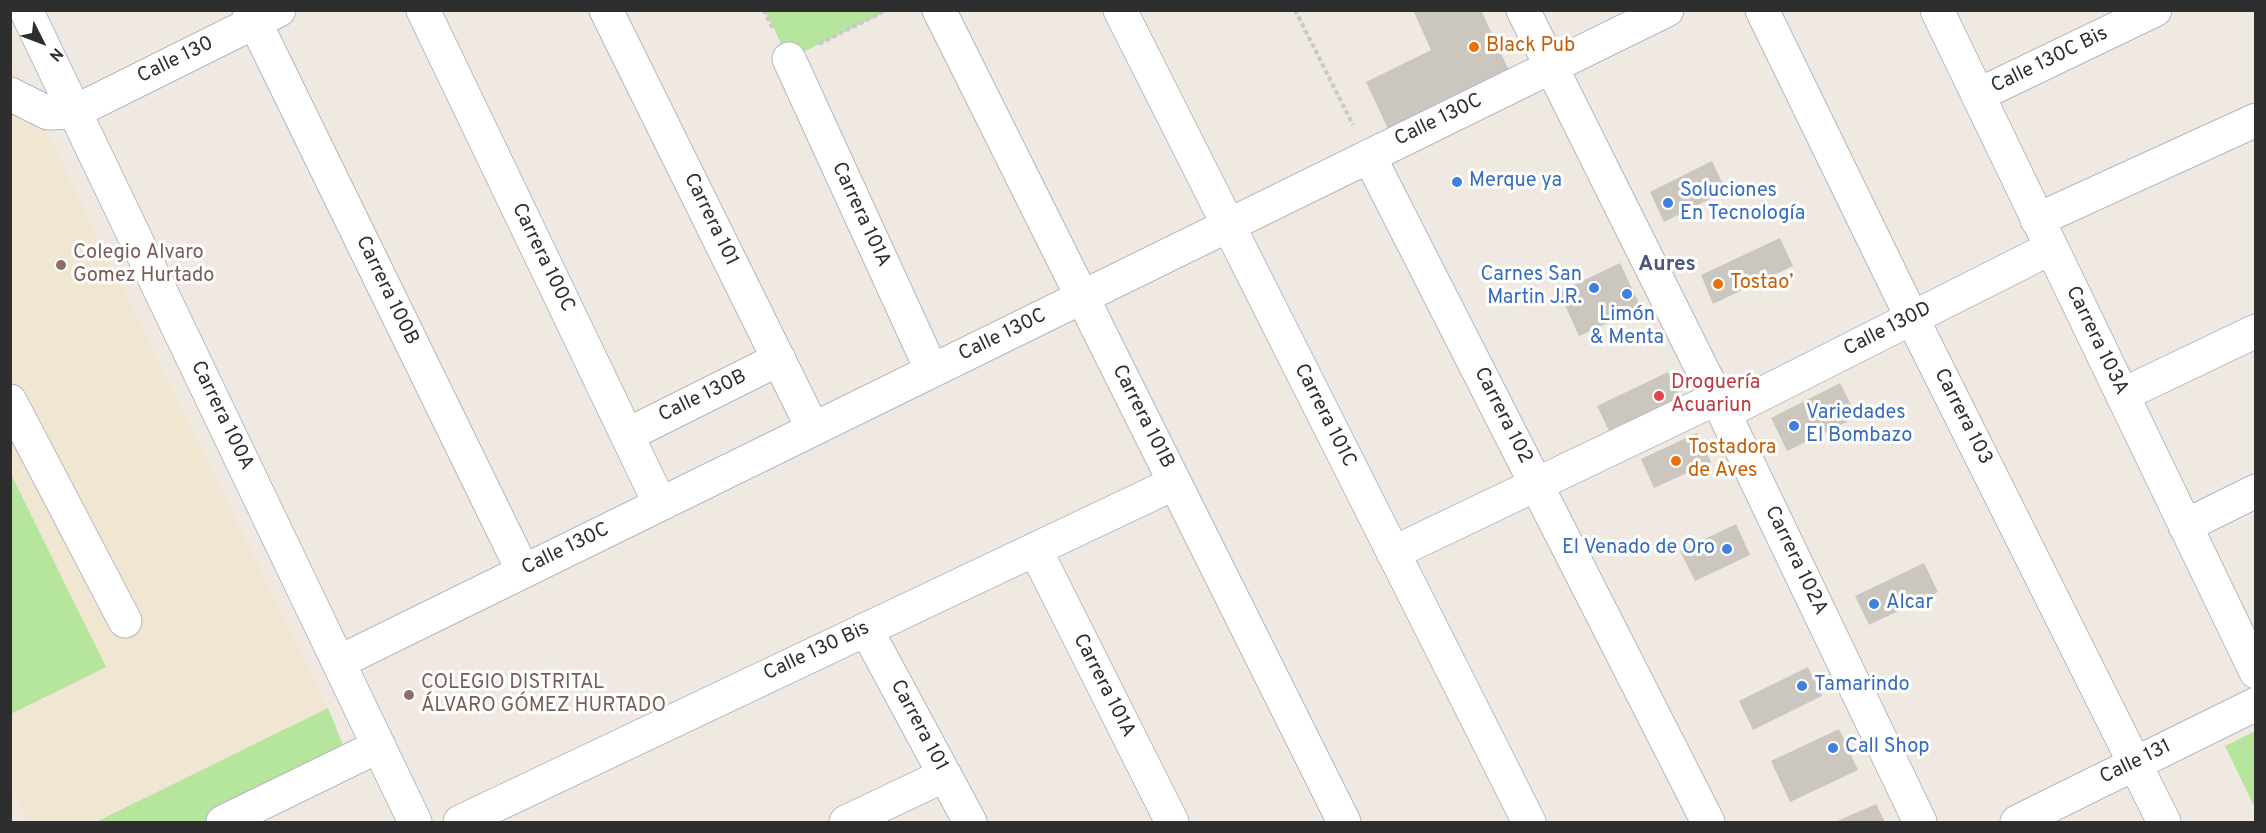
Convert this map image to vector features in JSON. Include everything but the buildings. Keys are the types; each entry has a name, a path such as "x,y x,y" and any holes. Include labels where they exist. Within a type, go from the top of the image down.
{"street":[{"name":"Carrera 100A","path":"26,10 415,822"},
{"name":"Carrera 100C","path":"423,10 660,504"},
{"name":"Carrera 101","path":"606,10 813,429"},
{"name":"Carrera 101B","path":"939,10 1344,822"},
{"name":"Carrera 101C","path":"1120,10 1529,822"},
{"name":"Carrera 102A","path":"1522,10 1720,406 1920,822"},
{"name":"Calle 130C","path":"339,662 1667,10"},
{"name":"Carrera 103","path":"1762,10 1912,318 2164,822"},
{"name":"Carrera 103A","path":"1937,10 2256,672"},
{"name":"Calle 130C Bis","path":"1978,95 2155,10"},
{"name":"Calle 130","path":"74,112 261,14"},
{"name":"Carrera 100B","path":"261,14 523,571"},
{"name":"Carrera 101A","path":"789,59 932,371"},
{"path":"10,93 48,113 74,112"},
{"path":"2037,219 2256,120"},
{"name":"Carrera 102","path":"1369,156 1708,822"},
{"name":"Calle 130D","path":"1393,553 1536,484 1720,406 1912,318 2051,248"},
{"path":"2122,395 2256,331"},
{"name":"Calle 130B","path":"627,435 779,359"},
{"path":"10,401 125,621"},
{"name":"Calle 130 Bis","path":"460,822 1174,483"},
{"path":"2185,526 2256,491"},
{"name":"Carrera 101A","path":"1035,549 1172,822"},
{"name":"Carrera 101","path":"867,629 970,822"},
{"name":"Calle 131","path":"2017,822 2256,704"},
{"path":"223,822 379,746"},
{"path":"846,822 945,775"}],"path":[{"path":"789,59 887,10"},
{"path":"1295,10 1369,156"}],"shaded area":[{"name":"Colegio Alvaro Gomez Hurtado","path":"10,57 328,708 96,822 28,822 11,786 11,714 106,667 11,472"}],"green space":[{"path":"765,11 887,11 789,59"},
{"path":"10,472 106,667 11,714 10,714"},
{"path":"328,708 349,760 223,822 96,822"},
{"path":"2255,731 2255,808 2225,746"}],"place":[{"name":"Black Pub","path":"1474,47"},
{"name":"Merque ya","path":"1457,182"},
{"name":"Soluciones En Tecnología","path":"1668,203"},
{"name":"Colegio Alvaro Gomez Hurtado","path":"61,265"},
{"name":"Tostao’","path":"1718,284"},
{"name":"Carnes San Martin J.R.","path":"1594,288"},
{"name":"Limón & Menta","path":"1627,294"},
{"name":"Droguería Acuariun","path":"1659,396"},
{"name":"Variedades El Bombazo","path":"1794,426"},
{"name":"Tostadora de Aves","path":"1676,461"},
{"name":"El Venado de Oro","path":"1727,549"},
{"name":"Alcar","path":"1874,604"},
{"name":"Tamarindo","path":"1802,686"},
{"name":"COLEGIO DISTRITAL ÁLVARO GÓMEZ HURTADO","path":"409,695"},
{"name":"Call Shop","path":"1833,748"}],"district":[{"name":"Aures","path":"1667,266"}]}
